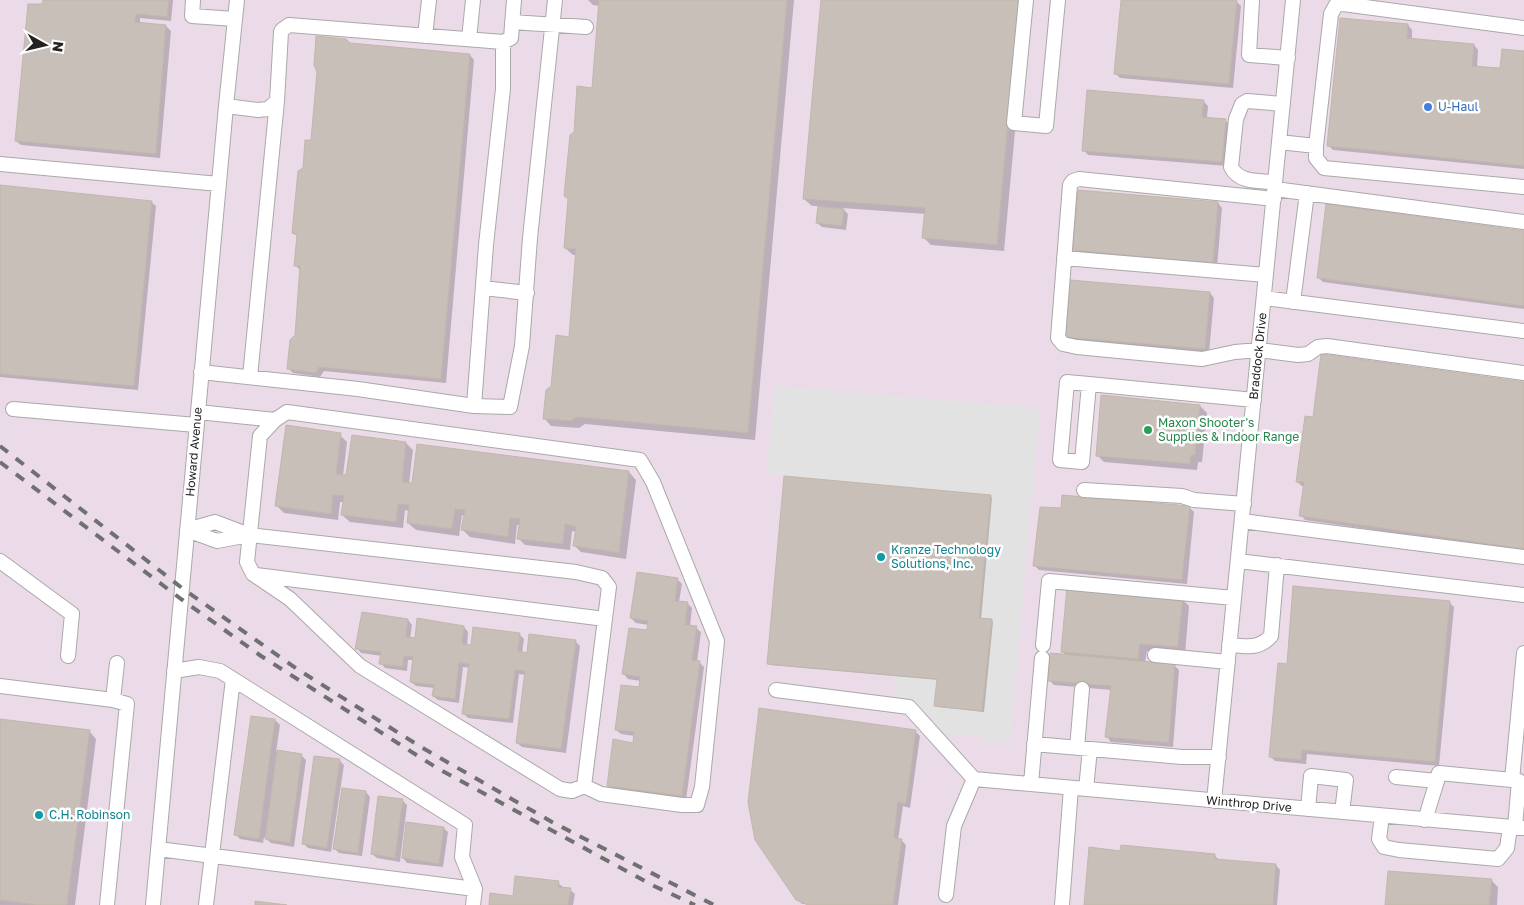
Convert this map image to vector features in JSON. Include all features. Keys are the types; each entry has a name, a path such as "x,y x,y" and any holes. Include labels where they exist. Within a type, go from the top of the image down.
{"street":[{"path":"193,0 192,16 235,19"},
{"name":"Howard Avenue","path":"153,905 201,372 238,0"},
{"path":"425,36 429,0"},
{"path":"469,40 473,0"},
{"path":"250,377 282,30 289,25 503,42 511,38 514,0"},
{"path":"201,372 358,389 474,406 510,407 522,346 530,238 555,0"},
{"path":"1026,0 1014,123 1046,126 1058,0"},
{"path":"1252,0 1249,54 1288,58"},
{"name":"Braddock Drive","path":"1214,801 1294,0"},
{"path":"1524,28 1343,4 1336,5 1331,14 1316,146 1316,158 1324,168 1524,187"},
{"path":"512,22 586,27"},
{"path":"474,406 483,288 503,89 503,42"},
{"path":"226,106 258,110 268,109 276,101"},
{"path":"1283,104 1247,102 1242,104 1236,119 1231,167 1234,173 1246,180 1275,190 1524,222"},
{"path":"1279,142 1316,146"},
{"path":"0,164 219,184"},
{"path":"1275,190 1243,196 1079,179 1073,181 1070,185 1058,338 1063,344 1078,347 1202,359 1235,352 1259,350 1298,355 1308,354 1318,347 1327,346 1524,373"},
{"path":"1293,302 1307,193"},
{"path":"1064,258 1266,275"},
{"path":"483,288 526,293"},
{"path":"1264,298 1524,331"},
{"path":"1090,384 1082,462 1060,460 1067,382 1090,384 1254,400"},
{"path":"14,409 274,420"},
{"path":"287,412 640,460 653,482 717,641 702,787 697,805 682,806 601,794 584,786 572,791 560,789 360,666 290,600 254,574 247,562 249,535 260,436 274,420 287,412"},
{"path":"1084,490 1182,496 1194,500 1244,504"},
{"path":"1242,521 1524,557"},
{"path":"187,530 216,541 249,535 576,572 602,578 609,586 584,786"},
{"path":"0,561 72,614 68,656"},
{"path":"1238,561 1524,595"},
{"path":"1230,646 1256,646 1264,644 1271,636 1277,565"},
{"path":"254,574 605,619"},
{"path":"1031,784 1049,581 1234,598"},
{"path":"1512,780 1524,653"},
{"path":"1155,656 1228,662"},
{"path":"113,700 117,663"},
{"path":"174,671 199,667 220,671 465,825 462,857 475,889 473,905"},
{"path":"206,905 233,679"},
{"path":"0,686 113,700 127,704 106,905"},
{"path":"1082,689 1086,789"},
{"path":"776,690 909,707 974,780 954,826 946,895"},
{"path":"1034,744 1182,757 1219,757"},
{"path":"1382,816 1379,840 1384,847 1498,859 1507,848 1516,828 1519,781 1439,773 1425,820"},
{"path":"1308,809 1311,776 1346,780 1342,812"},
{"path":"1396,777 1437,781"},
{"name":"Winthrop Drive","path":"974,780 1516,828"},
{"path":"1062,905 1071,788"},
{"path":"158,849 475,889"}],"shaded area":[{"path":"0,0 1524,0 1524,905 0,905"},
{"path":"774,386 1040,408 1010,744 984,742 984,737 944,734 914,699 893,697 895,675 937,679 935,706 982,711 992,619 979,618 991,495 767,474"}],"building":[{"path":"43,0 169,0 167,17 136,14 135,22 166,25 156,154 15,141 28,4 42,4"},
{"path":"599,0 787,0 748,433 577,417 571,421 543,419 546,390 551,386 556,335 569,337 576,249 564,248 568,199 564,196 570,135 574,132 577,86 592,88"},
{"path":"821,0 1019,0 997,245 922,238 925,208 803,199"},
{"path":"1121,0 1237,0 1229,84 1114,74"},
{"name":"U-Haul","path":"1340,18 1408,24 1407,38 1474,44 1472,66 1500,68 1502,49 1524,51 1524,166 1327,146"},
{"path":"316,36 346,39 350,43 470,54 441,379 319,367 316,373 287,369 290,340 295,335 300,266 294,266 297,235 292,233 298,171 303,168 305,140 311,140 317,72 314,65"},
{"path":"1087,90 1204,100 1202,117 1226,119 1222,162 1082,151"},
{"path":"0,185 152,201 134,386 0,374"},
{"path":"1078,190 1218,202 1213,263 1073,250"},
{"path":"1326,204 1524,231 1524,306 1317,278"},
{"path":"818,206 844,209 842,226 816,223"},
{"path":"1070,280 1210,292 1205,349 1065,337"},
{"path":"1321,354 1524,382 1524,549 1299,516 1304,482 1296,482 1305,416 1313,417"},
{"name":"Maxon Shooter's Supplies & Indoor Range","path":"1101,395 1200,405 1195,455 1191,455 1190,464 1096,456"},
{"path":"286,425 341,433 336,474 346,475 352,435 406,442 402,482 412,483 417,444 629,471 619,553 573,546 576,527 565,524 563,544 517,539 520,519 510,518 508,537 461,530 465,510 455,509 452,529 407,523 409,505 398,504 396,522 341,515 344,496 333,495 331,514 275,506"},
{"name":"Kranze Technology Solutions, Inc.","path":"784,476 991,495 979,618 992,619 982,711 934,706 937,679 767,664"},
{"path":"1062,495 1190,506 1182,580 1033,566 1040,507 1061,508"},
{"path":"637,572 678,578 675,601 688,602 685,625 697,626 692,660 700,661 682,796 607,786 613,739 633,743 634,732 615,730 621,685 639,687 640,677 622,674 629,628 647,630 648,621 630,618"},
{"path":"1293,586 1450,601 1435,762 1302,750 1301,760 1269,757 1278,663 1287,664"},
{"path":"1067,587 1183,597 1178,647 1140,644 1138,659 1061,652"},
{"path":"362,612 408,619 406,637 415,638 417,618 464,626 462,644 471,645 473,627 520,633 518,651 527,653 529,634 576,640 561,749 516,743 525,671 515,670 509,719 462,714 469,664 459,663 455,699 432,696 434,685 410,682 413,657 404,656 403,667 379,664 381,652 355,649"},
{"path":"1050,653 1175,664 1169,743 1105,737 1111,686 1048,681"},
{"path":"759,708 916,730 906,804 898,802 894,838 902,839 893,905 808,905 796,900 755,840 748,802"},
{"path":"251,716 275,719 259,839 234,835"},
{"name":"C.H. Robinson","path":"0,719 90,730 67,905 36,905 0,900"},
{"path":"277,750 302,754 290,843 265,839"},
{"path":"314,756 340,759 327,848 302,844"},
{"path":"342,788 366,791 358,853 333,849"},
{"path":"378,796 403,799 395,858 371,854"},
{"path":"406,822 444,827 439,864 402,858"},
{"path":"1121,845 1215,854 1215,859 1276,864 1273,905 1084,905 1089,847 1120,851"},
{"path":"1388,871 1492,879 1489,905 1385,905"},
{"path":"515,876 559,881 558,887 571,888 568,905 489,905 490,893 513,896"},
{"path":"255,901 287,905 255,905"}],"railway":[{"path":"0,446 182,588 297,669 421,747 552,822 714,905"},
{"path":"0,462 181,599 261,656 437,768 654,886 695,905"}],"place":[{"name":"U-Haul","path":"1428,107"},
{"name":"Maxon Shooter's Supplies & Indoor Range","path":"1148,430"},
{"name":"Kranze Technology Solutions, Inc.","path":"881,557"},
{"name":"C.H. Robinson","path":"39,815"}]}
